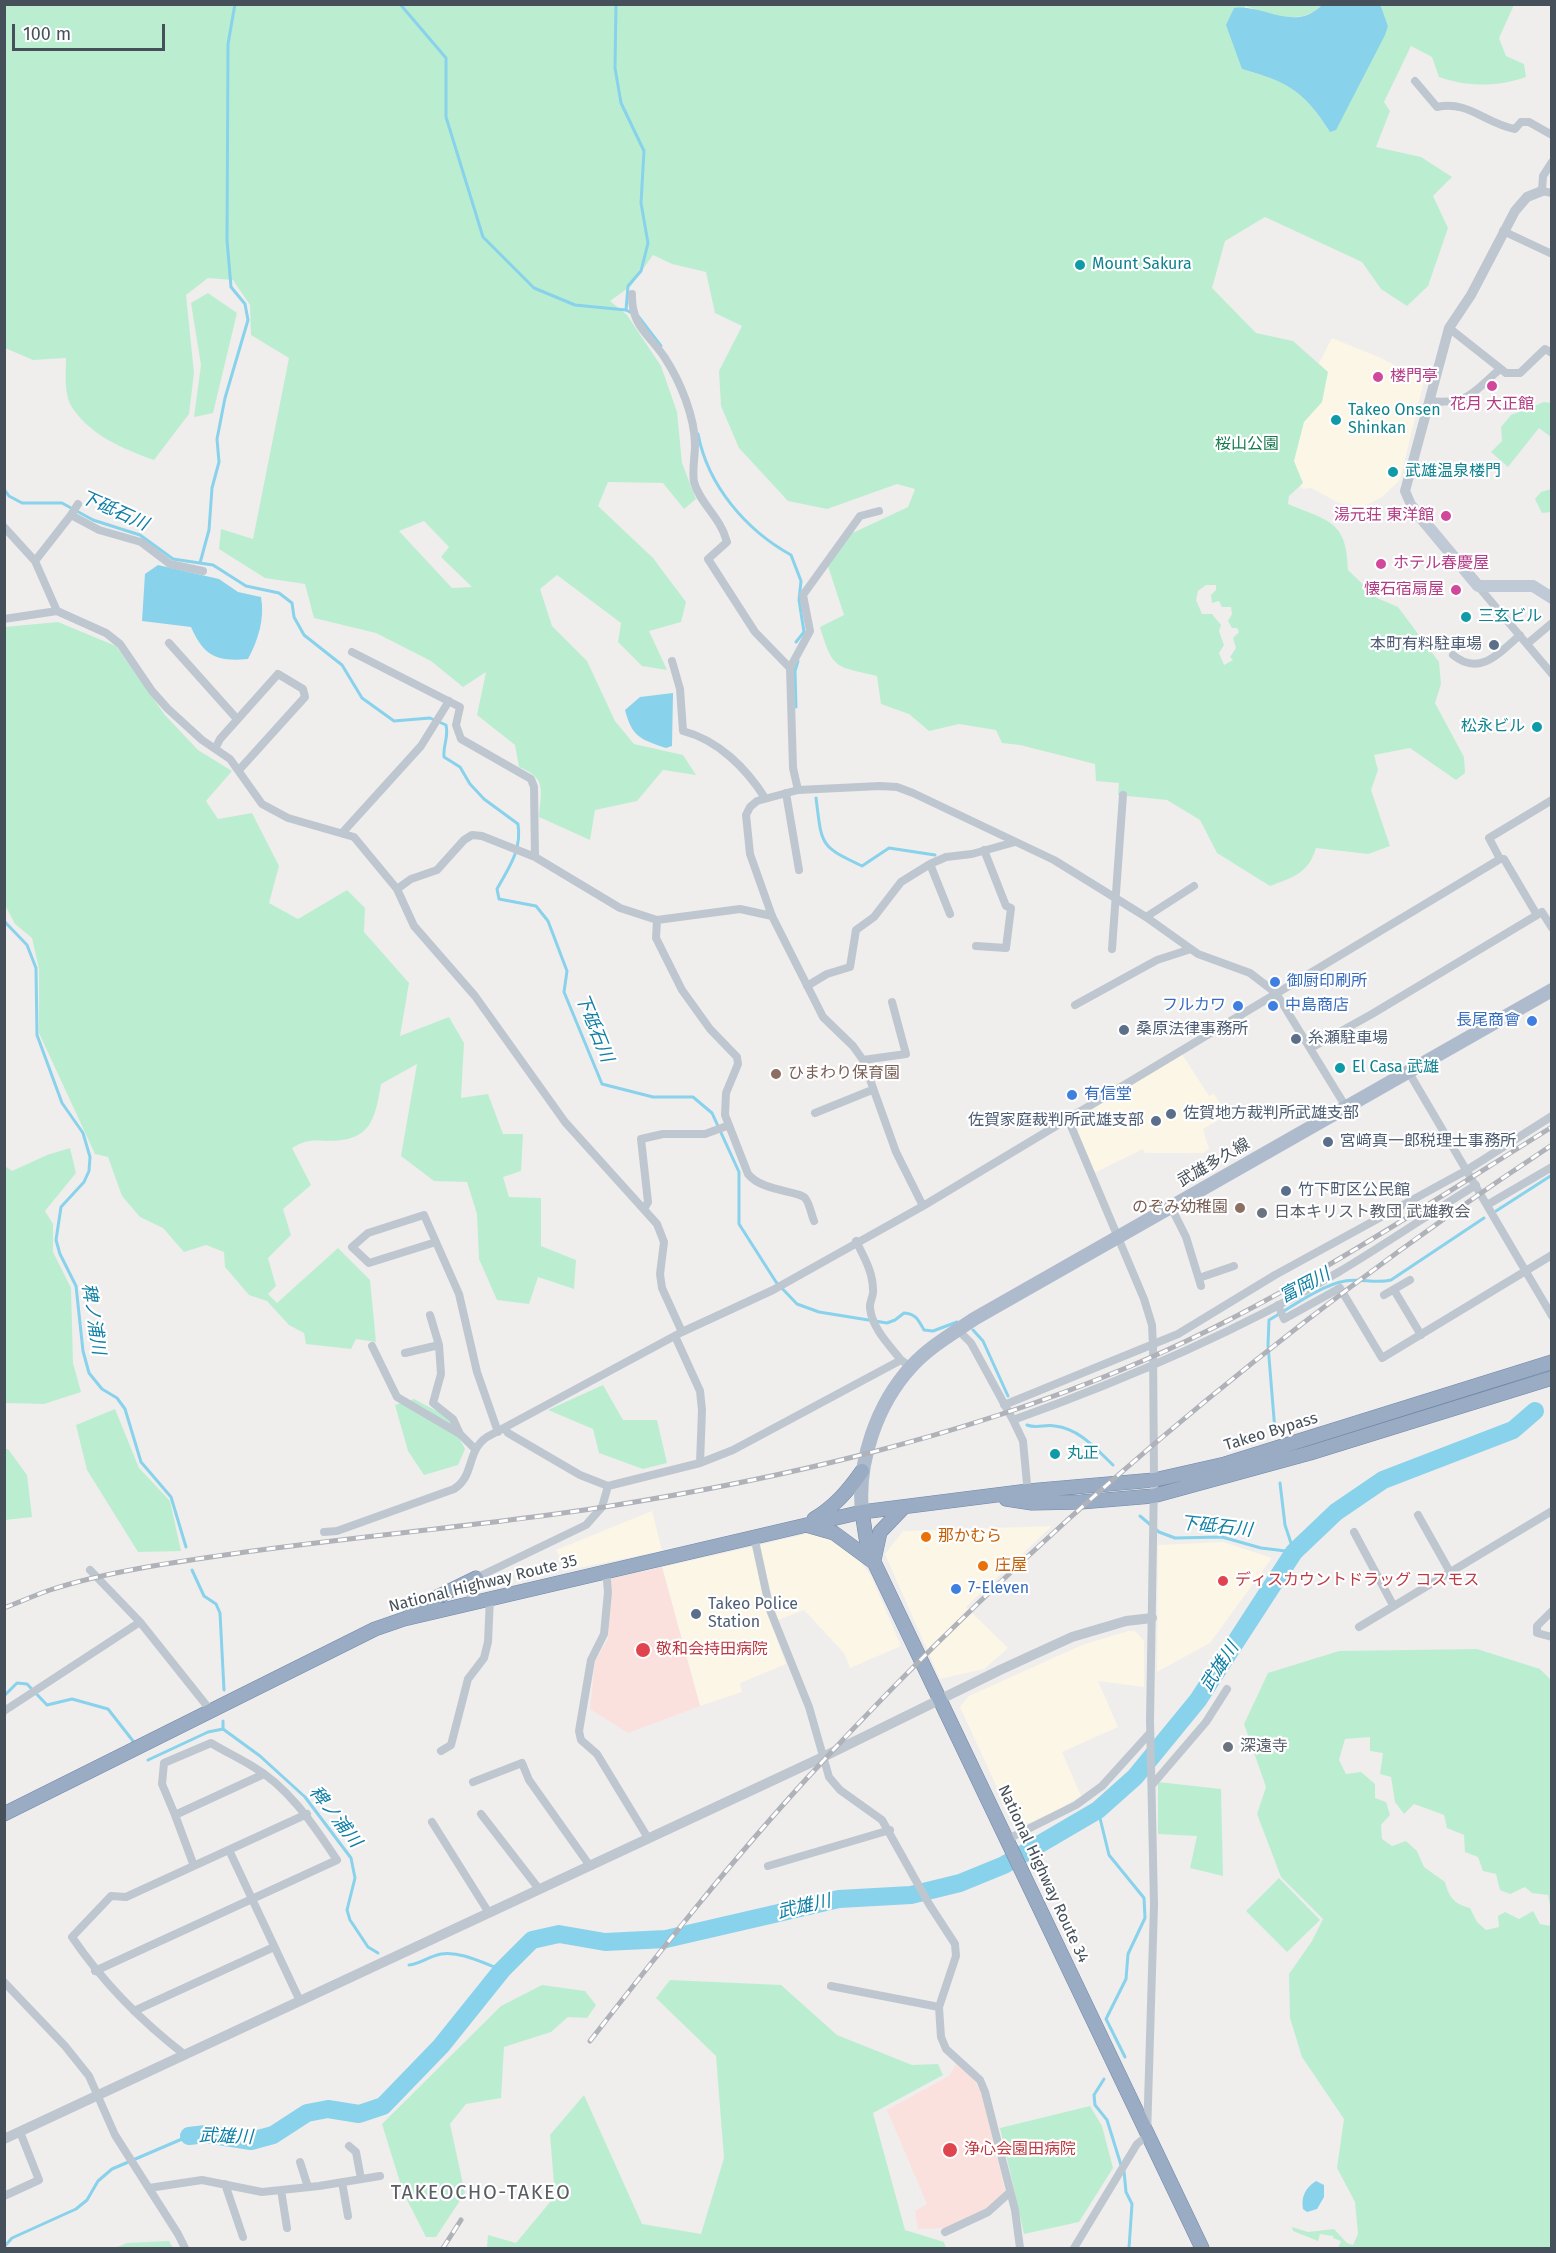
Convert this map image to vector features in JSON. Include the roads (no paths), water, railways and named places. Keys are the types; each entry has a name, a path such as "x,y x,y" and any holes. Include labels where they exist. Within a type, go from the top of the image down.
{"highway":[{"name":"Takeo Bypass","path":"862,1512 992,1498 1028,1497 1154,1480 1225,1464 1551,1362"},
{"name":"Takeo Bypass","path":"1028,1497 1081,1502 1153,1496 1310,1453 1551,1378"},
{"path":"804,1524 828,1510 848,1491 862,1471"},
{"path":"804,1524 834,1533 874,1562 880,1532 904,1507"},
{"name":"National Highway Route 35","path":"4,1814 375,1629 404,1619 490,1597 862,1512"},
{"name":"National Highway Route 34","path":"862,1512 867,1544 874,1562 1202,2248"},
{"path":"404,1619 425,1603 476,1578"}],"main road":[{"path":"1412,507 1478,586 1533,586 1551,598"},
{"name":"武雄多久線","path":"862,1512 862,1471 872,1435 906,1364 958,1330 1117,1237 1551,990"}],"street":[{"path":"1415,81 1437,107 1465,107 1498,126 1515,129 1521,122 1529,122 1551,135"},
{"path":"1412,507 1405,491 1449,328 1471,295 1515,210 1527,197 1546,192 1543,176 1551,162"},
{"path":"1503,231 1551,254"},
{"path":"633,294 633,312 665,359 689,410 695,442 694,481 702,498 723,525 727,542 708,559 755,632 790,668"},
{"path":"1449,328 1506,373 1520,373 1545,349 1551,353"},
{"path":"1429,401 1450,403 1462,400 1500,369"},
{"path":"35,561 78,504"},
{"path":"798,789 793,768 790,668 810,631 803,595 860,516 879,511"},
{"path":"71,515 99,530 141,542 170,564 203,571"},
{"path":"4,527 35,561 57,611"},
{"path":"1478,586 1551,674"},
{"path":"4,619 57,611 106,633 120,644 152,691 168,709 202,740 216,747 239,770 262,804 288,818 354,837 397,889 414,926 475,996 565,1122 657,1224 664,1242 660,1274 662,1288 700,1391 702,1410 700,1463"},
{"path":"1527,644 1551,623"},
{"path":"1453,655 1467,663 1488,663 1520,635"},
{"path":"169,643 237,719"},
{"path":"352,652 460,707 456,725 461,739 531,779 534,787 535,856"},
{"path":"672,661 680,689 683,731 704,736 723,751 758,786 765,798"},
{"path":"216,747 237,719 278,675 303,689 305,697 239,770"},
{"path":"343,832 421,746 449,701"},
{"path":"923,1206 896,1152 863,1060 853,1046 823,1017 772,916 752,863 746,828 746,815 750,807 765,798 798,789 897,787 1054,860 1146,917 1191,950 1250,973 1276,993 1346,1107"},
{"path":"786,793 799,870"},
{"path":"1112,949 1123,795"},
{"path":"1537,915 1489,838 1551,800"},
{"path":"397,889 411,879 437,870 464,840 472,835 482,836 535,856 620,908 657,920 740,909 772,916"},
{"path":"807,986 827,974 850,967 856,930 874,917 901,882 946,856 972,855 1016,842"},
{"path":"976,946 1006,948 1011,908 1006,906 984,850"},
{"path":"324,1532 337,1531 454,1489 467,1476 474,1448 502,1430 679,1334 773,1290 856,1241 923,1206 1500,859"},
{"path":"930,864 950,914"},
{"path":"1146,917 1194,886"},
{"path":"1311,1048 1542,912 1551,928"},
{"path":"657,920 656,938 682,990 710,1029 737,1057 738,1064 724,1105 727,1126 752,1179 780,1192 802,1196 806,1200 814,1221"},
{"path":"1075,1005 1157,960 1191,950"},
{"path":"863,1060 906,1054 891,1002"},
{"path":"1408,1071 1551,1316"},
{"path":"815,1113 872,1090"},
{"path":"1004,1405 1153,1346 1205,1320 1275,1275 1467,1170 1551,1116"},
{"path":"1068,1119 1144,1299 1152,1325 1154,1480 1150,1733 1154,1905 1147,2136 1137,2144 1074,2248"},
{"path":"644,1209 648,1202 640,1151 641,1139 663,1134 705,1134 727,1126"},
{"path":"1487,1205 1551,1167"},
{"path":"1013,1420 1153,1365 1278,1305 1337,1273 1476,1185"},
{"path":"1171,1207 1186,1237 1200,1282 1234,1266"},
{"path":"436,1242 369,1263 352,1247 368,1233 424,1215 436,1242 459,1294 477,1372 502,1430 580,1475 608,1486 700,1463 733,1450 906,1364 874,1321 869,1306 874,1294 873,1276 856,1241"},
{"path":"1278,1305 1284,1319 1340,1288 1382,1358 1551,1255"},
{"path":"1384,1295 1410,1280"},
{"path":"1394,1290 1421,1335"},
{"path":"430,1315 438,1345 441,1374 433,1403 453,1419 460,1434"},
{"path":"958,1330 971,1342 1023,1441 1028,1497"},
{"path":"405,1353 438,1345"},
{"path":"372,1346 397,1397 460,1434 474,1448"},
{"path":"471,1602 470,1586 476,1578 586,1525 602,1507 608,1486"},
{"path":"1359,1627 1551,1511"},
{"path":"1418,1515 1449,1572"},
{"path":"1353,1532 1393,1605"},
{"path":"754,1536 770,1610 809,1707 829,1777 840,1790 882,1820 890,1830 929,1904 955,1944 956,1956 939,2007 941,2037 946,2049 980,2080 1015,2210 1020,2248"},
{"path":"90,1570 140,1622 211,1711"},
{"path":"606,1570 608,1592 604,1634 591,1660 579,1731 581,1740 597,1754 648,1838"},
{"path":"441,1751 452,1745 468,1679 484,1658 488,1642 490,1597"},
{"path":"1551,1611 1537,1626 1537,1633 1551,1638"},
{"path":"4,2139 823,1757 939,1699 1072,1637 1126,1621 1152,1618"},
{"path":"4,1711 140,1622"},
{"path":"1152,1781 1206,1722 1227,1689"},
{"path":"1008,1839 1076,1805 1102,1786 1150,1733"},
{"path":"95,1971 337,1860 307,1814 264,1774 211,1743 164,1763 162,1784 194,1866"},
{"path":"473,1782 522,1763 529,1780 590,1866"},
{"path":"175,1815 264,1774"},
{"path":"185,2055 134,2011 95,1971 72,1938 111,1896 126,1897 307,1814"},
{"path":"482,1814 539,1890"},
{"path":"432,1822 489,1913"},
{"path":"768,1866 890,1830"},
{"path":"229,1850 300,2001"},
{"path":"134,2011 274,1947"},
{"path":"4,1982 65,2046 89,2076 100,2095 108,2121 124,2150 178,2234 184,2248"},
{"path":"831,1986 939,2007"},
{"path":"4,2196 39,2180 20,2132"},
{"path":"349,2146 356,2152 361,2179"},
{"path":"300,2162 308,2187"},
{"path":"149,2188 202,2180 261,2192 380,2176"},
{"path":"342,2182 348,2216"},
{"path":"225,2184 243,2237"},
{"path":"281,2190 287,2228"},
{"path":"945,2232 988,2212 1010,2193"}],"water":[{"path":"1380,4 1388,26 1385,35 1336,130 1330,132 1312,107 1294,90 1272,79 1242,69 1226,25 1234,8 1301,17 1322,5"},
{"path":"158,565 219,579 238,592 261,597 260,629 248,659 227,659 212,655 201,645 191,627 142,621 145,574"},
{"path":"673,693 672,746 666,748 638,736 625,710 640,697"},
{"path":"1316,2181 1324,2185 1324,2197 1317,2209 1307,2212 1303,2209 1303,2197"}],"waterway":[{"path":"200,563 209,530 212,488 219,462 217,439 225,398 248,320 245,304 231,287 227,240 228,44 235,4"},
{"path":"400,4 446,58 446,117 483,237 534,288 575,305 626,310"},
{"path":"616,4 615,68 621,103 644,151 641,203 648,243 641,271 628,286 626,310 632,313"},
{"path":"638,316 661,346"},
{"path":"698,434 710,471 731,505 759,533 791,555 801,581 799,600 804,632 796,642"},
{"name":"下砥石川","path":"4,489 9,496 22,503 62,503 93,520 140,535 173,559 213,565 246,586 279,593 292,603 294,617 304,635 342,665 362,698 394,721 430,718 446,725 444,757 460,767 470,784 484,799 518,824 516,850 497,889 499,899 536,906 548,921 567,971 564,992 602,1084 653,1097 693,1097 712,1113 739,1172 739,1224 776,1282 797,1304 819,1312 887,1323 904,1313 916,1318 924,1330 933,1331 957,1322"},
{"path":"796,707 795,671 798,661"},
{"path":"816,798 825,842 838,854 862,866 889,848 935,855"},
{"name":"稗ノ浦川","path":"4,921 27,945 36,968 37,1035 62,1103 83,1133 90,1157 89,1171 84,1182 61,1207 56,1240 60,1254 76,1286 83,1351 89,1373 102,1389 117,1398 125,1409 141,1462 171,1497 186,1547"},
{"name":"富岡川","path":"1496,1211 1552,1175"},
{"name":"富岡川","path":"1275,1431 1268,1345 1269,1320 1316,1292 1335,1284 1351,1280 1391,1280 1484,1218"},
{"name":"下砥石川","path":"973,1330 983,1341 1008,1396"},
{"name":"武雄川","path":"189,2136 206,2134 251,2141 273,2135 307,2113 328,2109 359,2114 383,2106 441,2046 502,1970 532,1940 559,1934 605,1942 666,1939 839,1899 911,1895 960,1883 1004,1865 1098,1810 1135,1777 1198,1700 1294,1552 1336,1512 1383,1480 1513,1430 1535,1411"},
{"name":"下砥石川","path":"1027,1425 1055,1426 1072,1431 1080,1435 1113,1465"},
{"name":"下砥石川","path":"1140,1516 1159,1532 1175,1538 1222,1537 1261,1548 1294,1552 1285,1525 1280,1483"},
{"name":"稗ノ浦川","path":"192,1570 204,1596 216,1604 220,1613 224,1690"},
{"path":"4,1696 17,1683 27,1684 47,1705 72,1699 108,1709 133,1741"},
{"name":"稗ノ浦川","path":"223,1721 223,1729 260,1756 305,1797 351,1858 355,1878 347,1910 350,1920 368,1947 378,1953"},
{"path":"148,1760 208,1732 223,1729"},
{"path":"1098,1810 1109,1855 1144,1898 1145,1918 1128,1954 1126,1979 1106,2019 1125,2057"},
{"name":"稗ノ浦川","path":"409,1965 441,1954 456,1954 502,1970"},
{"path":"1104,2079 1094,2095 1095,2105 1107,2120 1121,2165"},
{"name":"武雄川","path":"4,2247 12,2238 76,2209 87,2200 98,2181 112,2169 189,2136"},
{"path":"1124,2171 1126,2192 1132,2204 1129,2248"}],"railway":[{"path":"4,1608 74,1583 150,1566 297,1545 604,1507 802,1469 932,1436 1059,1394 1177,1346 1341,1258 1552,1127"},
{"path":"590,2041 697,1906 810,1775 894,1686 1070,1518 1256,1360 1451,1214 1552,1145"},
{"path":"443,2248 461,2220"}],"place":[{"name":"Mount Sakura","path":"1080,265"},
{"name":"楼門亭","path":"1378,377"},
{"name":"花月 大正館","path":"1492,386"},
{"name":"Takeo Onsen Shinkan","path":"1336,420"},
{"name":"武雄温泉楼門","path":"1393,472"},
{"name":"湯元荘 東洋館","path":"1446,516"},
{"name":"ホテル春慶屋","path":"1381,564"},
{"name":"懐石宿扇屋","path":"1456,590"},
{"name":"三玄ビル","path":"1466,617"},
{"name":"本町有料駐車場","path":"1494,645"},
{"name":"松永ビル","path":"1537,727"},
{"name":"御厨印刷所","path":"1275,982"},
{"name":"フルカワ","path":"1238,1006"},
{"name":"中島商店","path":"1273,1006"},
{"name":"長尾商會","path":"1532,1021"},
{"name":"桑原法律事務所","path":"1124,1030"},
{"name":"糸瀬駐車場","path":"1296,1039"},
{"name":"El Casa 武雄","path":"1340,1068"},
{"name":"ひまわり保育園","path":"776,1074"},
{"name":"有信堂","path":"1072,1095"},
{"name":"佐賀地方裁判所武雄支部","path":"1171,1114"},
{"name":"佐賀家庭裁判所武雄支部","path":"1156,1121"},
{"name":"宮﨑真一郎税理士事務所","path":"1328,1142"},
{"name":"竹下町区公民館","path":"1286,1191"},
{"name":"のぞみ幼稚園","path":"1240,1208"},
{"name":"日本キリスト教団 武雄教会","path":"1262,1213"},
{"name":"丸正","path":"1055,1454"},
{"name":"那かむら","path":"926,1537"},
{"name":"庄屋","path":"983,1566"},
{"name":"ディスカウントドラッグ コスモス","path":"1223,1581"},
{"name":"7-Eleven","path":"956,1589"},
{"name":"Takeo Police Station","path":"696,1614"},
{"name":"敬和会持田病院","path":"643,1650"},
{"name":"深遠寺","path":"1228,1747"},
{"name":"浄心会園田病院","path":"950,2150"}],"district":[{"name":"TAKEOCHO-TAKEO","path":"481,2193"}],"park label":[{"name":"桜山公園","path":"1247,445"}]}
